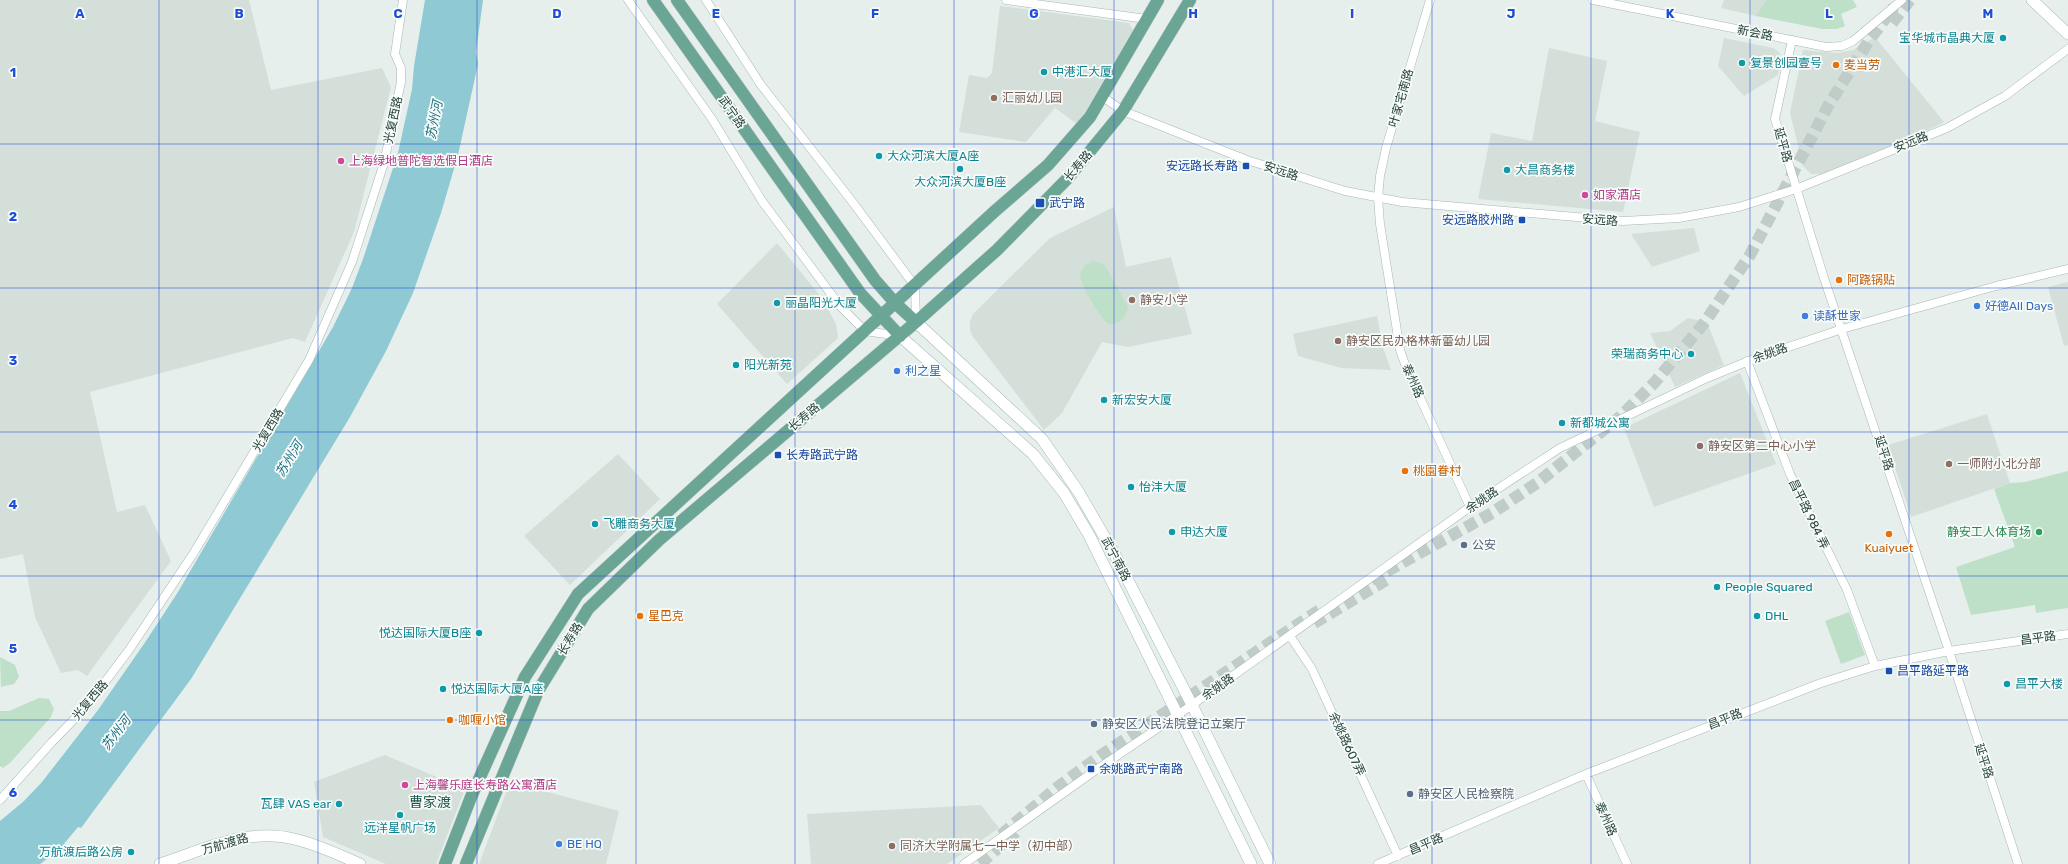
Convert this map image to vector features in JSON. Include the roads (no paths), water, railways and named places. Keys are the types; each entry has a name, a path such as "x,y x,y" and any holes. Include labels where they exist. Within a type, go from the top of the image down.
{"main road":[{"name":"武宁路","path":"653,0 860,293 900,336"},
{"name":"武宁路","path":"677,0 875,280 896,304"},
{"name":"长寿路","path":"445,864 471,797 525,677 578,594 881,316 896,304 995,211 1048,165 1107,100 1158,0"},
{"name":"长寿路","path":"466,864 538,691 588,609 659,540 900,336 997,250 1068,178 1123,111 1190,0"},
{"path":"2032,0 2068,34"},
{"name":"武宁南路","path":"896,304 1042,439 1078,491 1115,555 1192,705 1270,864"},
{"name":"武宁南路","path":"900,336 1033,454 1064,493 1089,535 1176,716 1251,864"},
{"name":"万航渡路","path":"160,864 236,839 265,835 294,838 360,864"}],"street":[{"name":"光复西路","path":"0,800 52,742 87,706 129,650 193,554 309,360 352,262 384,163 401,82 401,68 395,54 403,0"},
{"path":"628,0 712,119 762,201 836,300 865,331 900,336"},
{"path":"707,0 761,85 852,200 915,286 916,322"},
{"path":"1006,0 1147,19"},
{"name":"叶家宅南路","path":"1378,198 1380,176 1386,148 1430,0"},
{"name":"新会路","path":"1593,0 1826,47 1842,46 1862,35 1902,0"},
{"name":"延平路","path":"1792,40 1775,118 1824,278 1950,651 2018,864"},
{"name":"安远路","path":"1107,100 1123,111 1247,160 1312,181 1378,198 1521,213 1623,221 1686,217 1739,207 1796,189 1947,128 2005,96 2068,49"},
{"name":"泰州路","path":"1378,198 1380,224 1400,350 1406,367 1470,507"},
{"name":"余姚路","path":"964,864 1093,772 1290,636 1470,507 1560,448 1747,361 1842,329 1996,286 2068,269"},
{"name":"昌平路 984 弄","path":"1747,361 1790,474 1847,590 1875,666"},
{"name":"昌平路","path":"1378,864 1586,774 1776,700 1875,666 1950,651 2068,634"},
{"name":"余姚路607弄","path":"1290,636 1312,669 1398,856"},
{"name":"泰州路","path":"1586,774 1626,864"}],"water":[{"name":"苏州河","path":"425,0 483,0 476,52 478,64 458,155 441,213 413,293 386,351 350,417 191,679 81,828 78,827 58,851 40,864 0,864 0,821 24,801 42,782 98,710 146,641 178,592 333,327 352,288 363,259 398,153 412,89 414,66"}],"tunnel":[{"path":"1892,23 1910,0"},
{"path":"1371,580 1492,513 1537,483 1621,416 1655,382 1705,322 1750,255 1828,106 1870,39 1894,7"},
{"path":"1314,623 1386,580"},
{"path":"1001,835 1059,786 1100,756 1321,609"},
{"path":"980,864 1016,832"}],"place":[{"name":"宝华城市晶典大厦","path":"2003,38"},
{"name":"复景创园壹号","path":"1742,63"},
{"name":"麦当劳","path":"1836,65"},
{"name":"中港汇大厦","path":"1044,72"},
{"name":"汇丽幼儿园","path":"994,98"},
{"name":"大众河滨大厦A座","path":"879,156"},
{"name":"上海绿地普陀智选假日酒店","path":"341,161"},
{"name":"安远路长寿路","path":"1246,166"},
{"name":"大众河滨大厦B座","path":"960,169"},
{"name":"大昌商务楼","path":"1507,170"},
{"name":"如家酒店","path":"1585,195"},
{"name":"武宁路","path":"1040,203"},
{"name":"安远路胶州路","path":"1522,220"},
{"name":"阿跷锅贴","path":"1839,280"},
{"name":"静安小学","path":"1132,300"},
{"name":"丽晶阳光大厦","path":"777,303"},
{"name":"好德All Days","path":"1977,306"},
{"name":"读酥世家","path":"1805,316"},
{"name":"静安区民办格林新蕾幼儿园","path":"1338,341"},
{"name":"荣瑞商务中心","path":"1691,354"},
{"name":"阳光新苑","path":"736,365"},
{"name":"利之星","path":"897,371"},
{"name":"新宏安大厦","path":"1104,400"},
{"name":"新都城公寓","path":"1562,423"},
{"name":"静安区第二中心小学","path":"1700,446"},
{"name":"长寿路武宁路","path":"778,455"},
{"name":"一师附小北分部","path":"1949,464"},
{"name":"桃園眷村","path":"1405,471"},
{"name":"怡沣大厦","path":"1131,487"},
{"name":"飞雕商务大厦","path":"595,524"},
{"name":"申达大厦","path":"1172,532"},
{"name":"静安工人体育场","path":"2039,532"},
{"name":"Kuaiyuet","path":"1889,534"},
{"name":"公安","path":"1464,545"},
{"name":"People Squared","path":"1717,587"},
{"name":"星巴克","path":"640,616"},
{"name":"DHL","path":"1757,616"},
{"name":"悦达国际大厦B座","path":"479,633"},
{"name":"昌平路延平路","path":"1889,671"},
{"name":"昌平大楼","path":"2007,684"},
{"name":"悦达国际大厦A座","path":"443,689"},
{"name":"咖喱小馆","path":"450,720"},
{"name":"静安区人民法院登记立案厅","path":"1094,724"},
{"name":"余姚路武宁南路","path":"1091,769"},
{"name":"上海馨乐庭长寿路公寓酒店","path":"405,785"},
{"name":"静安区人民检察院","path":"1410,794"},
{"name":"瓦肆 VAS ear","path":"339,804"},
{"name":"远洋星帆广场","path":"400,815"},
{"name":"BE HQ","path":"559,844"},
{"name":"同济大学附属七一中学（初中部）","path":"892,846"},
{"name":"万航渡后路公房","path":"131,852"}],"district":[{"name":"曹家渡","path":"430,802"}]}
